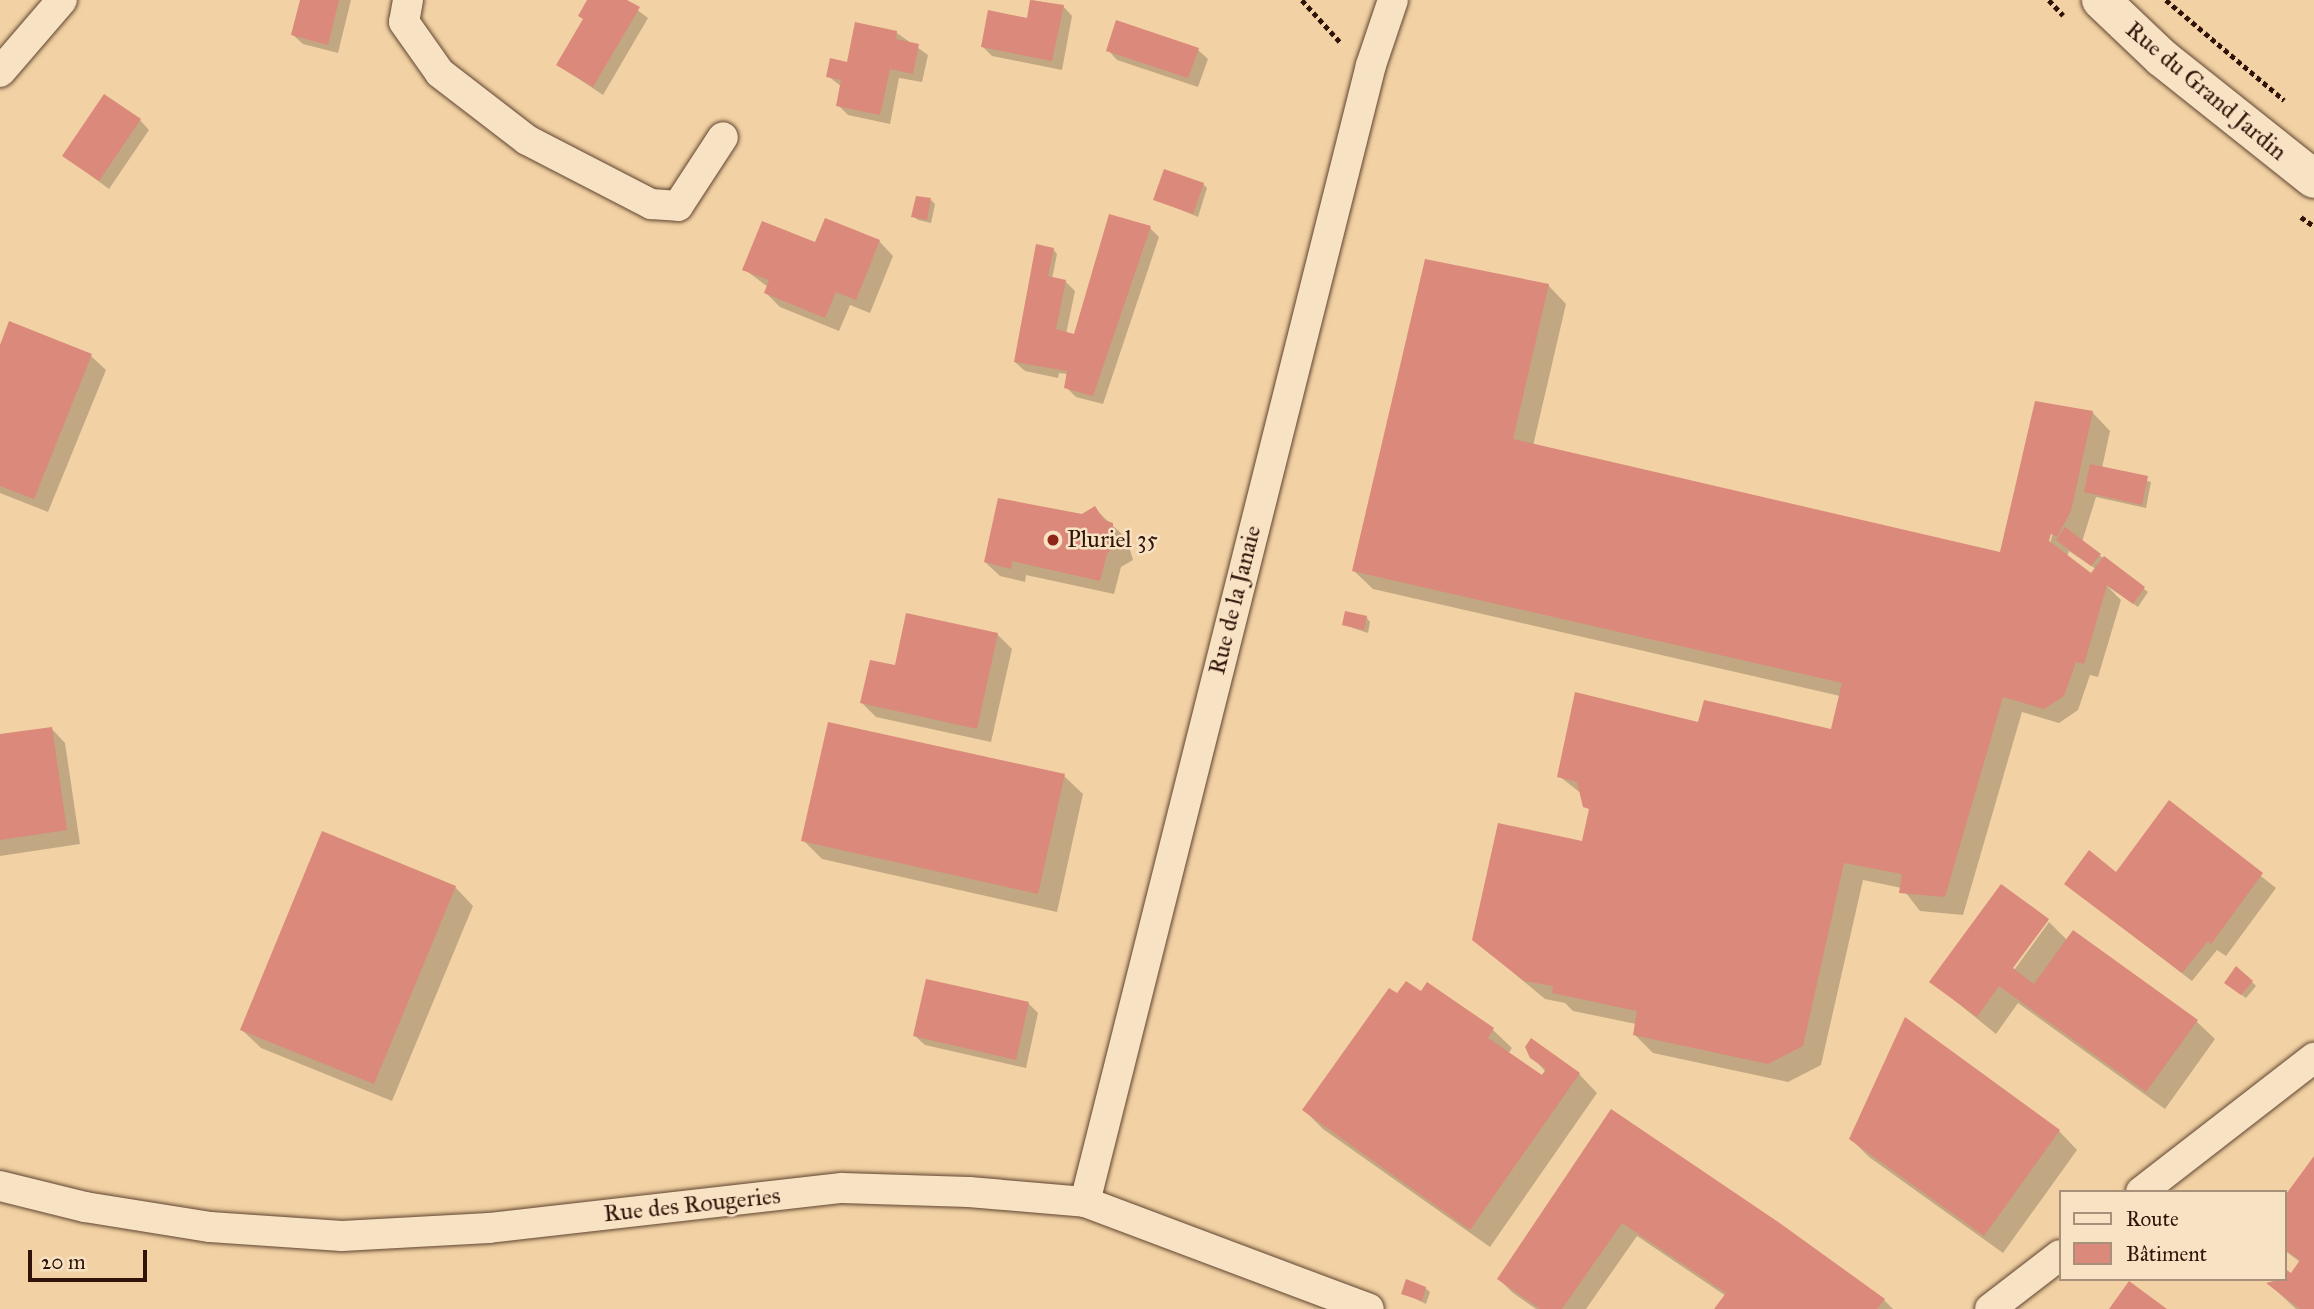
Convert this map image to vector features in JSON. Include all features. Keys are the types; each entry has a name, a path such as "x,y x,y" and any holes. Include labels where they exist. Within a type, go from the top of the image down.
{"street":[{"path":"0,72 62,0"},
{"path":"408,0 404,22 440,73 527,139 652,204 678,206 723,137"},
{"name":"Rue de la Janaie","path":"1085,1202 1371,65 1393,0"},
{"name":"Rue du Grand Jardin","path":"2101,0 2162,58 2314,180"},
{"path":"2144,1190 2314,1058"},
{"name":"Rue des Rougeries","path":"0,1186 85,1207 210,1227 342,1236 489,1228 842,1188 969,1192 1085,1202 1370,1309"},
{"path":"1990,1309 2058,1257"}],"path":[{"path":"1302,0 1339,42 1371,65"},
{"path":"2166,0 2293,108"}],"building":[{"path":"300,0 339,0 328,45 291,35"},
{"path":"587,0 627,0 640,7 593,87 556,65 583,19 578,16"},
{"path":"1030,0 1064,5 1052,61 981,47 988,10 1027,18"},
{"path":"1116,20 1199,48 1188,78 1106,51"},
{"path":"855,22 897,31 896,39 919,44 913,74 890,69 880,115 836,106 841,80 826,77 830,58 847,62"},
{"path":"104,94 141,119 99,181 62,156"},
{"path":"1164,169 1204,183 1193,214 1153,200"},
{"path":"916,196 931,198 927,220 911,217"},
{"path":"1109,214 1151,226 1093,396 1064,388 1067,371 1014,362 1036,244 1054,248 1048,276 1066,280 1056,329 1074,334"},
{"path":"825,218 880,240 856,300 836,292 825,318 764,293 769,280 742,270 762,221 815,242"},
{"path":"1425,259 1549,284 1513,439 2000,552 2035,401 2093,411 2071,511 2057,537 2051,534 2049,541 2091,573 2104,556 2145,587 2133,604 2107,585 2084,664 2076,662 2064,696 2044,709 2003,697 1945,897 1899,893 1902,874 1844,863 1803,1046 1768,1064 1633,1035 1637,1011 1552,993 1553,986 1524,981 1472,940 1498,823 1582,841 1589,809 1583,807 1577,782 1557,777 1575,692 1698,722 1704,700 1831,729 1842,683 1352,571"},
{"path":"9,321 92,354 34,499 0,486 0,345"},
{"path":"2090,464 2148,476 2142,505 2084,492"},
{"name":"Pluriel 35","path":"998,498 1082,514 1095,506 1104,520 1113,523 1113,534 1120,545 1107,553 1100,581 1012,561 1011,569 984,562"},
{"path":"2065,527 2101,554 2091,566 2056,540"},
{"path":"1345,611 1367,616 1364,630 1342,625"},
{"path":"906,613 998,633 977,729 860,703 870,660 895,665"},
{"path":"828,722 1065,774 1038,894 801,841"},
{"path":"52,727 67,830 0,840 0,734"},
{"path":"2169,800 2263,873 2211,944 2208,941 2182,973 2064,884 2089,850 2116,872"},
{"path":"322,831 456,886 374,1084 240,1030"},
{"path":"2001,884 2049,919 2013,968 2034,984 2073,930 2198,1020 2146,1092 1999,986 1977,1017 1929,982"},
{"path":"2236,966 2253,981 2241,995 2224,983"},
{"path":"926,979 1029,1002 1016,1060 913,1036"},
{"path":"1406,981 1421,991 1427,982 1494,1028 1488,1038 1542,1075 1546,1069 1530,1058 1525,1047 1531,1038 1580,1073 1470,1230 1302,1110 1389,988 1397,993"},
{"path":"1905,1017 2060,1130 1984,1236 1849,1139"},
{"path":"1611,1109 1781,1224 1885,1299 1877,1309 1714,1309 1726,1293 1622,1223 1562,1309 1540,1309 1497,1279"},
{"path":"2314,1156 2314,1309 2300,1309 2266,1283 2286,1281 2286,1269 2291,1273 2300,1260 2286,1250 2286,1194"},
{"path":"1406,1279 1426,1287 1422,1301 1401,1294"},
{"path":"2129,1281 2167,1309 2109,1309"}],"place":[{"name":"Pluriel 35","path":"1053,540"}]}
